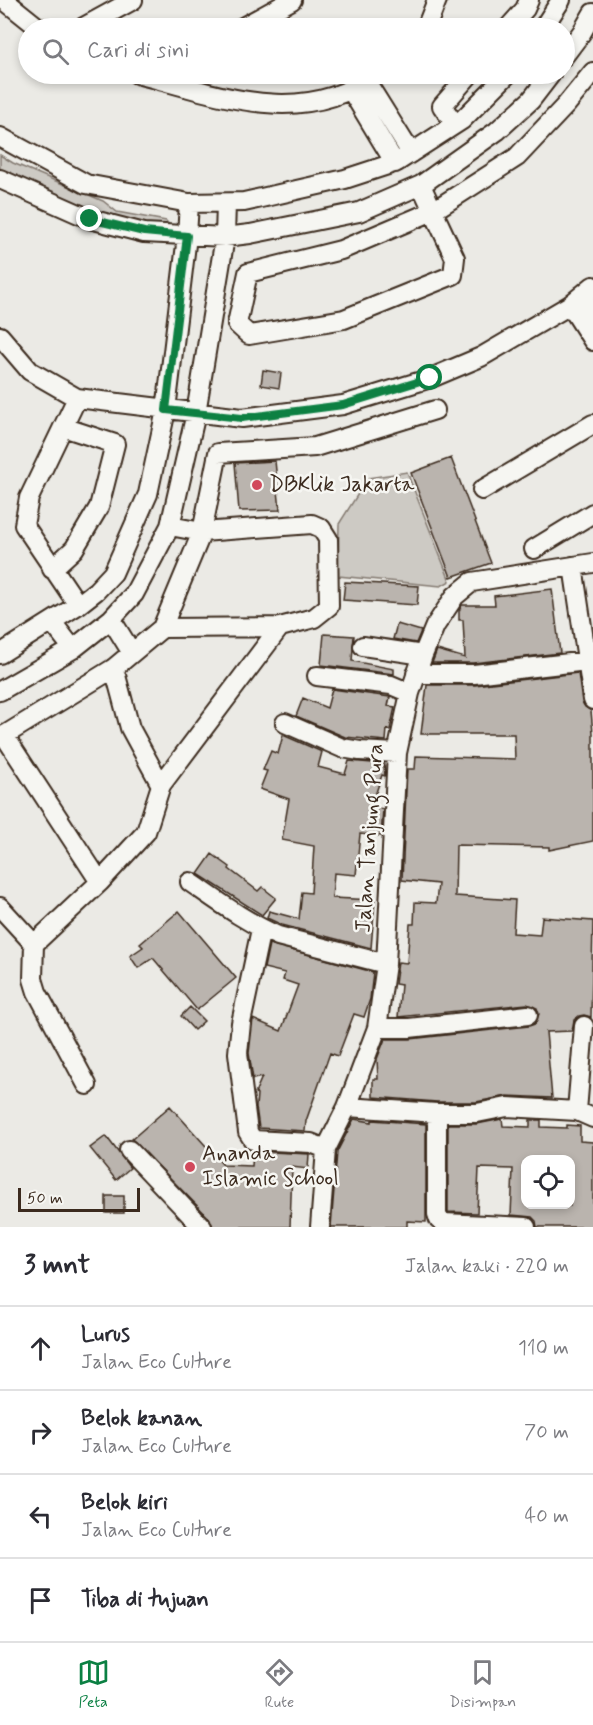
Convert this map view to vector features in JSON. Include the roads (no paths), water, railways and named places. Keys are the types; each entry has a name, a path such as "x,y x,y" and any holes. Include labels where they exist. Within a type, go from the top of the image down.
{"street":[{"path":"4,0 26,18"},
{"path":"100,18 133,0"},
{"path":"259,18 292,0"},
{"path":"430,18 437,0"},
{"path":"550,18 561,0"},
{"path":"516,18 527,4 538,18"},
{"path":"575,41 593,13"},
{"path":"421,185 433,211 455,258 453,275 344,319 249,335 237,324 248,273 341,250 433,211 517,157 566,105 593,72"},
{"path":"183,84 249,102 283,105 309,104 357,84"},
{"path":"366,84 403,158"},
{"path":"455,124 442,106 461,84"},
{"path":"0,137 86,184 189,203 244,202 345,179 403,158 455,124 497,84"},
{"path":"0,179 90,219 144,232 225,237 250,234 359,212 421,185 497,131 531,100 543,84"},
{"path":"497,131 517,157"},
{"path":"0,654 78,605 107,579 117,563 148,494 166,410 189,203"},
{"path":"0,691 73,649 111,619 134,594 170,526 196,413 225,237 226,203"},
{"path":"1,341 30,371 77,399 242,418 343,405 430,378 481,357 582,296"},
{"path":"582,296 593,313"},
{"path":"582,296 593,341"},
{"path":"77,399 29,498 24,525 78,605"},
{"path":"100,882 2,737 114,668 162,628 202,532 218,453 315,447 435,411"},
{"path":"482,490 593,424"},
{"path":"52,569 74,549 99,507 115,444 63,428"},
{"path":"534,549 593,513"},
{"path":"162,628 280,627 314,618 329,606 328,539 321,528 312,524 202,532 170,526"},
{"name":"Jalan Tanjung Pura","path":"320,1227 326,1149 347,1107 377,1028 386,964 397,753 410,693 423,655 435,626 455,596 472,582 593,563"},
{"path":"573,566 593,700"},
{"path":"111,619 132,653"},
{"path":"52,622 73,649"},
{"path":"34,944 100,882 146,832 161,785 280,627"},
{"path":"363,646 423,655"},
{"path":"416,674 474,674 587,661"},
{"path":"114,668 130,728 161,785"},
{"path":"316,676 391,685 410,693"},
{"path":"285,723 352,751 397,753"},
{"path":"190,882 244,920 261,929 278,936 386,964"},
{"path":"0,907 34,944 33,979 37,992 87,1085"},
{"path":"261,929 241,1023 238,1053 248,1132 254,1140 311,1143 326,1149"},
{"path":"377,1028 409,1028 528,1015"},
{"path":"347,1107 437,1113 477,1113 507,1107 585,1115 584,1026"},
{"path":"437,1113 437,1214 439,1220 444,1223 526,1227"},
{"path":"129,1150 202,1227"}],"place":[{"name":"DBKlik Jakarta","path":"257,485"},
{"name":"Ananda Islamic School","path":"190,1167"}]}
